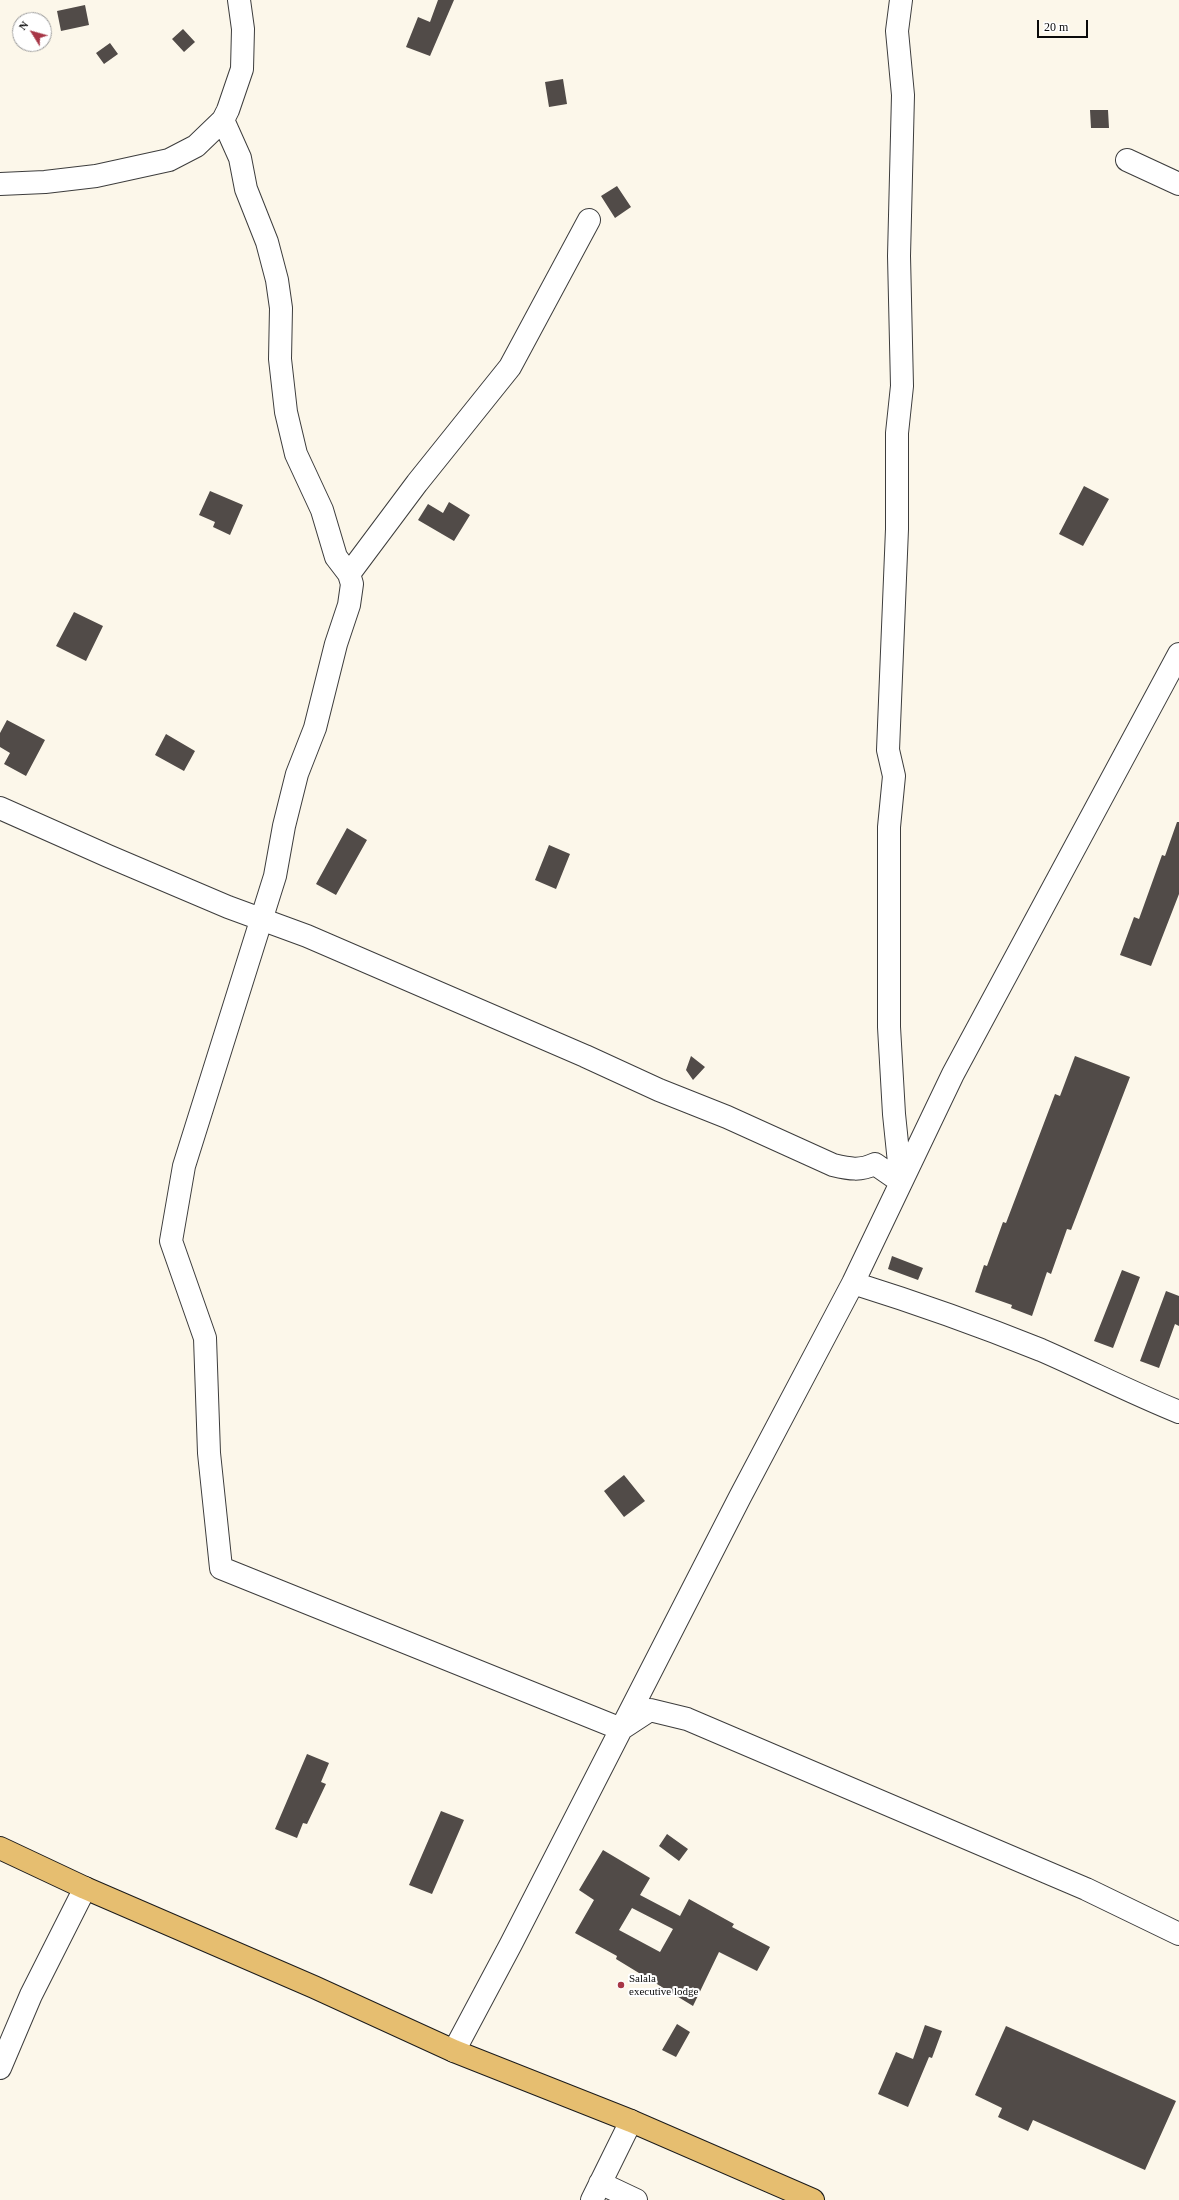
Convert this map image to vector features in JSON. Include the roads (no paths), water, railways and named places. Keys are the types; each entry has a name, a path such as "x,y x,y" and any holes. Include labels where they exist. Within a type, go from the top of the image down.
{"main road":[{"path":"0,1848 85,1888 314,1987 454,2051 631,2122 813,2200"}],"street":[{"path":"0,184 45,182 96,176 169,160 196,146 223,120 242,69 243,29 239,0"},
{"path":"901,0 897,31 903,95 899,256 902,386 897,433 897,529 888,750 894,776 889,827 889,1027 894,1114 901,1182"},
{"path":"223,120 240,158 246,189 267,242 277,280 281,308 280,359 286,412 296,454 322,510 336,557 349,574 352,584 349,605 336,644 315,728 298,774 284,826 275,876 260,918 184,1166 171,1241 205,1338 209,1453 221,1568 621,1729"},
{"path":"1127,160 1179,184"},
{"path":"349,574 417,483 510,367 589,220"},
{"path":"454,2051 515,1937 740,1497 853,1283 953,1074 1179,654"},
{"path":"0,808 228,907 260,918 586,1056 659,1090 727,1117 834,1165 852,1170 865,1168 875,1164 901,1182"},
{"path":"853,1283 935,1308 1042,1351 1179,1412"},
{"path":"621,1729 650,1710 687,1719 1086,1889 1179,1934"},
{"path":"0,2068 31,1995 85,1888"},
{"path":"631,2122 596,2192 636,2200"}],"place":[{"name":"Salala executive lodge","path":"621,1985"}]}
